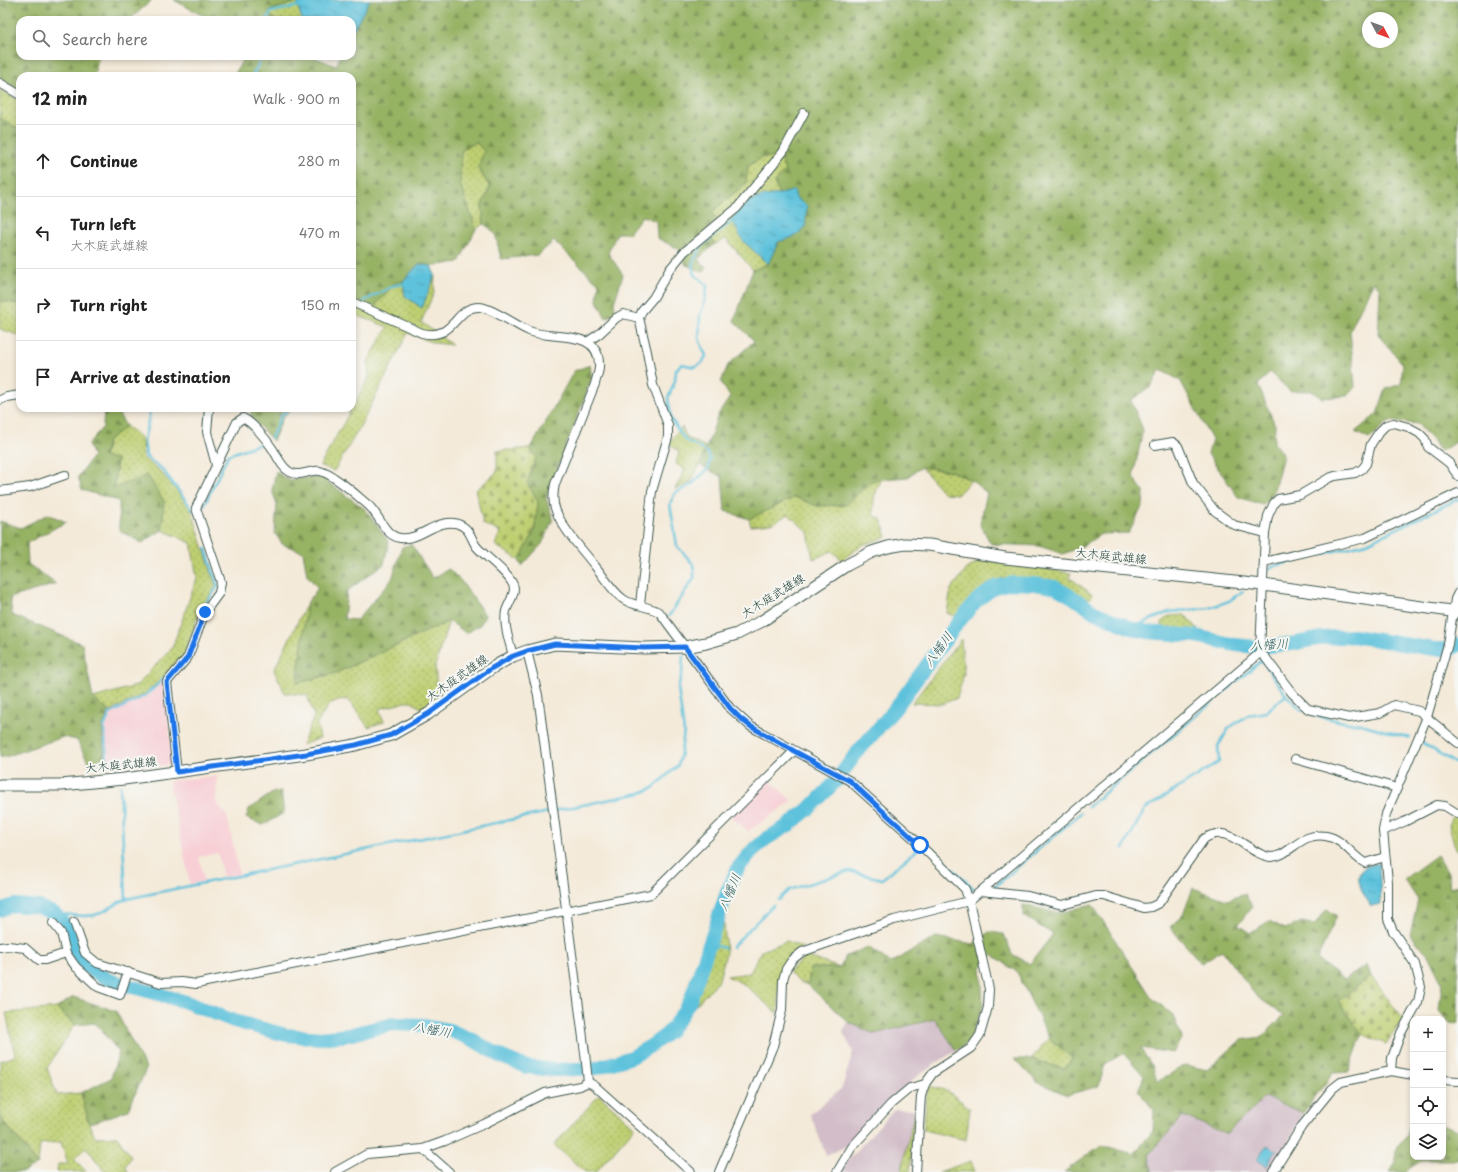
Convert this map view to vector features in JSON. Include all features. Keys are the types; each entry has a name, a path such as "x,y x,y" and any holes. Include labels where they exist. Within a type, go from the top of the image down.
{"main road":[{"name":"大木庭武雄線","path":"0,785 61,785 177,772 313,753 356,745 391,735 428,714 492,668 513,656 555,644 644,648 685,647 706,643 737,634 762,621 847,565 872,552 905,544 929,545 1005,558 1263,586 1456,612"}],"street":[{"path":"0,83 16,92"},
{"path":"640,605 652,491 668,437 668,425 653,385 640,318 642,311 653,298 670,269 684,252 737,208 783,152 804,113"},
{"path":"356,304 414,330 432,335 442,332 469,309 480,306 530,332 578,338 587,342 596,350 599,358 599,368 595,384 552,494 553,502 562,524 616,592 630,603 654,608 660,614 730,708 740,718 750,726 850,781 912,837 966,890 989,989 988,1007 980,1035 971,1048 933,1073 925,1084 921,1096 916,1172"},
{"path":"587,342 623,314 640,318"},
{"path":"0,400 16,396"},
{"path":"210,412 207,432 216,465"},
{"path":"177,772 167,682 188,657 205,612 219,593 221,582 196,508 237,422 243,418 248,421 272,448 282,465 291,472 299,475 318,471 331,476 369,505 390,533 394,536 399,538 409,538 443,524 455,523 465,527 470,533 475,544 510,579 514,588 513,596 506,612 506,622 513,656"},
{"path":"719,1172 773,1046 782,1010 783,980 786,969 792,960 802,952 894,920 969,901 1260,653 1265,533 1268,516 1274,503 1278,499 1300,495 1329,478 1355,473 1362,469 1366,464 1371,444 1378,432 1386,426 1394,423 1408,427 1419,433 1425,439 1428,447 1449,463 1458,476"},
{"path":"1155,445 1173,442 1178,446 1193,483 1215,511 1234,524 1265,533"},
{"path":"0,490 30,487 65,475"},
{"path":"1264,562 1365,538 1458,493"},
{"path":"1391,1071 1392,1058 1399,1039 1418,1002 1421,987 1415,964 1393,931 1388,919 1388,882 1383,831 1386,814 1426,718 1448,644 1456,612 1458,593"},
{"path":"527,651 538,695 585,1053 587,1080 691,1172"},
{"path":"1260,653 1265,657 1292,693 1308,709 1349,718 1380,712 1394,705 1419,711 1458,743"},
{"path":"74,922 85,953 97,963 161,983 182,982 196,984 651,894 794,751"},
{"path":"1295,759 1397,788"},
{"path":"1383,831 1437,805 1445,806 1458,814"},
{"path":"981,891 1028,896 1062,904 1096,896 1104,896 1144,908 1151,907 1158,903 1204,839 1211,834 1219,833 1228,835 1264,855 1271,857 1280,855 1300,840 1323,835 1334,838 1365,863 1385,857"},
{"path":"53,923 61,932 66,953 76,967 98,987 120,995 128,972"},
{"path":"0,947 8,946 25,948 39,960 45,960 66,953"},
{"path":"1273,1172 1302,1126 1332,1089 1341,1082 1391,1071 1410,1074"},
{"path":"335,1172 367,1154 423,1149 445,1141 545,1092 580,1086 587,1080"},
{"path":"1446,1080 1458,1081"},
{"path":"837,1172 852,1147 891,1104 910,1088 925,1084"},
{"path":"423,1149 449,1172"}],"shaded area":[{"path":"163,678 173,764 113,771 105,760 102,727 109,712 146,693"},
{"path":"217,776 216,802 227,816 239,874 223,877 218,853 199,857 204,881 190,884 169,781"},
{"path":"769,780 792,801 748,831 731,816"},
{"path":"935,1019 956,1050 915,1078 849,1145 826,1155 810,1114 842,1088 853,1052 843,1032 848,1022 874,1034"},
{"path":"1265,1097 1303,1113 1294,1132 1269,1172 1152,1172 1149,1155 1183,1116 1227,1134"},
{"path":"894,1109 915,1110 901,1172 843,1172 846,1163"}],"green space":[{"path":"0,0 152,0 134,16 16,16 16,60 98,60 95,72 16,72 16,88 0,80"},
{"path":"174,0 300,0 268,11 271,16 204,16"},
{"path":"370,0 1458,0 1458,441 1441,451 1418,424 1389,421 1369,439 1355,432 1377,414 1386,389 1401,384 1403,364 1378,335 1380,289 1374,281 1350,330 1355,387 1347,396 1322,398 1311,391 1290,391 1270,372 1258,385 1275,425 1274,443 1283,455 1273,494 1263,505 1238,497 1208,454 1212,440 1180,380 1160,370 1151,387 1131,400 1143,430 1133,477 1144,492 1143,505 1129,533 1101,534 1081,547 1063,554 1039,546 991,544 980,524 987,493 971,480 951,471 921,467 908,477 873,480 846,505 817,506 795,497 749,519 725,511 722,477 700,465 718,415 730,397 721,382 728,365 754,341 734,321 753,270 768,264 778,242 796,236 807,206 787,195 779,194 774,182 785,171 781,158 763,157 748,166 746,183 712,212 717,221 706,231 715,244 698,259 706,267 703,272 686,265 679,249 657,238 656,221 642,216 629,233 617,233 608,253 623,275 614,303 616,313 606,318 597,301 599,284 554,241 538,255 501,259 495,233 484,224 482,206 490,187 478,168 484,151 476,142 461,151 460,184 476,229 459,262 431,266 419,264 403,281 395,283 373,308 356,298 356,72 236,72 241,60 321,60 336,66 338,60 356,60 356,25"},
{"path":"297,2 301,16 271,16 268,11"},
{"path":"0,90 16,99 16,128 0,118"},
{"path":"0,118 16,128 16,303 0,301"},
{"path":"476,142 484,151 478,168 490,187 482,206 484,224 476,229 460,184 461,151"},
{"path":"763,157 781,158 785,171 774,182 779,194 752,200 743,241 768,264 753,270 726,239 715,244 706,231 712,212 745,183 748,166"},
{"path":"435,275 434,293 421,322 452,345 434,343 408,333 360,427 334,471 320,466 350,412 356,412 356,401 369,377 368,361 388,327 356,315 356,298 373,308 395,283 403,281 405,296 422,308"},
{"path":"0,301 16,303 16,335 0,329"},
{"path":"590,365 592,378 546,498 553,519 542,544 522,566 519,560 534,532 538,502 527,483 536,457 531,448 574,371"},
{"path":"104,412 117,412 126,426 108,440 104,457 117,459 114,488 147,475 164,501 162,530 142,543 119,530 119,501 82,490 78,477 93,456 88,444 103,427"},
{"path":"251,412 289,412 283,417 273,441 252,418"},
{"path":"126,426 142,439 143,458 160,471 191,508 216,587 200,610 185,653 174,668 146,693 109,712 93,698 136,686 172,648 197,578 191,543 162,530 164,501 114,488 117,459 104,458 108,440"},
{"path":"682,427 687,438 706,447 700,465 690,483 675,489 685,470 676,464 679,451 668,443"},
{"path":"531,448 536,457 527,483 538,502 534,532 519,560 495,545 500,532 483,524 476,490 497,472 497,451"},
{"path":"921,467 951,471 971,480 958,494 944,493"},
{"path":"276,471 287,480 321,477 365,509 389,542 384,564 347,591 344,619 357,620 392,579 402,547 411,544 433,578 449,569 461,581 485,615 480,625 466,633 449,621 336,673 297,683 307,603 318,588 307,575 303,552 282,544 275,533 277,504 272,490"},
{"path":"873,480 881,480 874,498 873,515 881,519 887,537 862,545 842,560 832,551 813,559 808,532 788,514 772,524 751,526 749,519 795,497 817,506 846,505"},
{"path":"48,514 66,522 27,543 28,564 56,584 10,598 12,615 82,644 93,698 109,712 102,727 105,760 90,766 77,740 63,737 5,757 0,757 0,521 21,528"},
{"path":"983,559 1071,573 1069,577 1093,595 1087,601 1068,587 1051,580 1004,578 986,585 972,597 956,617 947,613 951,589 967,569"},
{"path":"307,603 297,683 336,673 449,621 435,666 438,699 422,709 410,701 379,709 384,722 368,727 348,699 330,703 317,724 320,738 302,745 314,716 307,695 285,693 274,670"},
{"path":"1185,615 1199,630 1163,627 1161,622 1170,616"},
{"path":"961,639 964,674 957,698 942,704 912,703"},
{"path":"281,791 284,813 263,825 246,818 249,809 274,792"},
{"path":"1453,816 1458,819 1458,851 1454,845 1449,825"},
{"path":"1437,855 1448,873 1450,888 1458,885 1458,1024 1450,1023 1446,1019 1446,1016 1444,1016 1439,1011 1442,983 1427,953 1410,935 1418,900 1404,879"},
{"path":"1193,888 1227,900 1245,894 1252,906 1238,925 1250,933 1269,921 1285,929 1302,922 1315,925 1327,909 1337,916 1317,959 1344,980 1367,965 1371,976 1338,1001 1362,1034 1349,1072 1333,1073 1303,1113 1265,1097 1227,1134 1183,1116 1149,1155 1152,1172 1064,1172 1101,1145 1134,1154 1153,1131 1154,1110 1138,1091 1144,1076 1124,1053 1105,1064 1099,1086 1067,1095 1037,1082 1014,1059 1031,1059 1065,1069 1072,1058 1049,1038 1017,972 993,955 981,967 983,1005 969,1042 956,1050 935,1019 874,1034 848,1022 808,985 810,968 840,968 846,956 868,947 891,963 936,937 973,944 989,932 1004,934 1012,954 1030,964 1053,934 1023,916 1023,905 1060,913 1092,904 1152,998 1172,1014 1182,1037 1173,1053 1140,1048 1153,1067 1157,1082 1185,1065 1207,1070 1241,1040 1262,1037 1284,1015 1256,996 1222,950 1201,963 1170,927 1183,915"},
{"path":"724,921 726,953 719,980 693,1008"},
{"path":"787,941 802,947 786,959 779,980 778,1014 745,985 727,976 750,973 761,951"},
{"path":"806,956 840,968 811,968 808,985 799,982 789,972"},
{"path":"1371,976 1403,1019 1386,1044 1362,1034 1338,1001"},
{"path":"73,997 116,1011 146,1069 128,1110 89,1124 81,1093 111,1078 119,1052 95,1023 75,1025 57,1008"},
{"path":"57,1008 75,1025 47,1068 57,1095 81,1093 89,1124 95,1137 117,1136 131,1157 125,1167 129,1172 105,1172 86,1147 74,1159 86,1171 85,1172 57,1172 58,1164 68,1164 61,1142 40,1144 38,1164 0,1117 0,1061 15,1056 6,1013"},
{"path":"1049,1038 1072,1058 1065,1069 1031,1059"},
{"path":"928,1086 948,1091 970,1108 966,1140 923,1130"},
{"path":"599,1095 635,1127 596,1172 585,1172 554,1145"},
{"path":"915,1110 910,1172 901,1172"},
{"path":"0,1117 38,1164 23,1172 0,1172"},
{"path":"1410,1126 1410,1160 1422,1160 1404,1172 1390,1172 1395,1164 1398,1146 1407,1136"},
{"path":"1446,1126 1458,1130 1458,1160 1446,1160"},
{"path":"971,1161 975,1172 939,1172"}],"water":[{"path":"300,0 370,0 356,25 356,16 301,16 297,2"},
{"path":"794,190 796,198 807,206 805,227 796,236 778,242 768,264 743,241 731,219 743,206 756,198"},
{"path":"419,264 431,266 435,275 422,308 405,296 403,281"},
{"path":"1379,862 1381,904 1371,906 1361,887 1359,877 1360,872 1364,868"},
{"path":"1267,1145 1276,1151 1267,1166 1257,1160"}],"waterway":[{"path":"269,16 271,12 300,6"},
{"path":"254,72 261,60"},
{"path":"669,616 694,578 694,565 677,546 670,504 675,493 691,485 708,469 710,459 707,452 685,440 671,419 668,398 675,381 676,370 681,364 695,367 702,363 706,356 699,339 700,316 705,300 707,285 694,274 692,264 702,245 735,219"},
{"path":"364,301 395,285 406,284"},
{"path":"150,412 144,440 146,457 162,469 193,510"},
{"path":"271,438 281,416 286,412"},
{"path":"208,526 202,510 228,455 262,443"},
{"path":"1268,569 1274,566 1367,543 1458,499"},
{"path":"203,608 218,586 206,549"},
{"name":"八幡川","path":"0,910 14,905 39,907 55,914 66,926 77,954 85,966 109,980 186,1002 234,1021 286,1035 320,1038 348,1035 393,1024 425,1025 449,1030 473,1040 502,1057 526,1067 556,1070 596,1068 632,1057 668,1033 690,1001 727,892 738,868 751,852 766,839 789,825 812,806 836,781 855,755 894,710 957,624 977,600 995,587 1012,583 1055,587 1094,612 1131,628 1147,632 1196,636 1235,645 1257,647 1291,644 1323,638 1353,636 1434,649 1450,649 1458,645"},
{"path":"1131,628 1169,612 1209,608 1229,601 1243,591"},
{"path":"55,914 82,916 98,914 126,899 641,793 653,788 678,765 684,732 678,688 682,673 683,656"},
{"path":"1088,807 1262,660 1286,695 1302,710"},
{"path":"116,770 107,758 104,727 110,714 146,695 169,674"},
{"path":"1123,849 1145,809 1219,762 1218,746 1229,728 1248,715 1266,712 1286,695"},
{"path":"1313,715 1348,723 1357,723 1410,738"},
{"path":"1421,742 1456,764 1458,767"},
{"path":"120,786 126,899"},
{"path":"993,888 1081,813"},
{"path":"932,849 974,889"},
{"path":"778,900 789,890 849,871 882,879 917,850"},
{"path":"732,947 773,905"},
{"path":"710,944 724,948"}],"route":[{"path":"205,612 188,657 167,682 177,772 306,754 356,745 391,735 428,714 492,668 513,656 555,644 644,648 685,647 730,708 740,718 750,726 850,781 920,845"}]}
